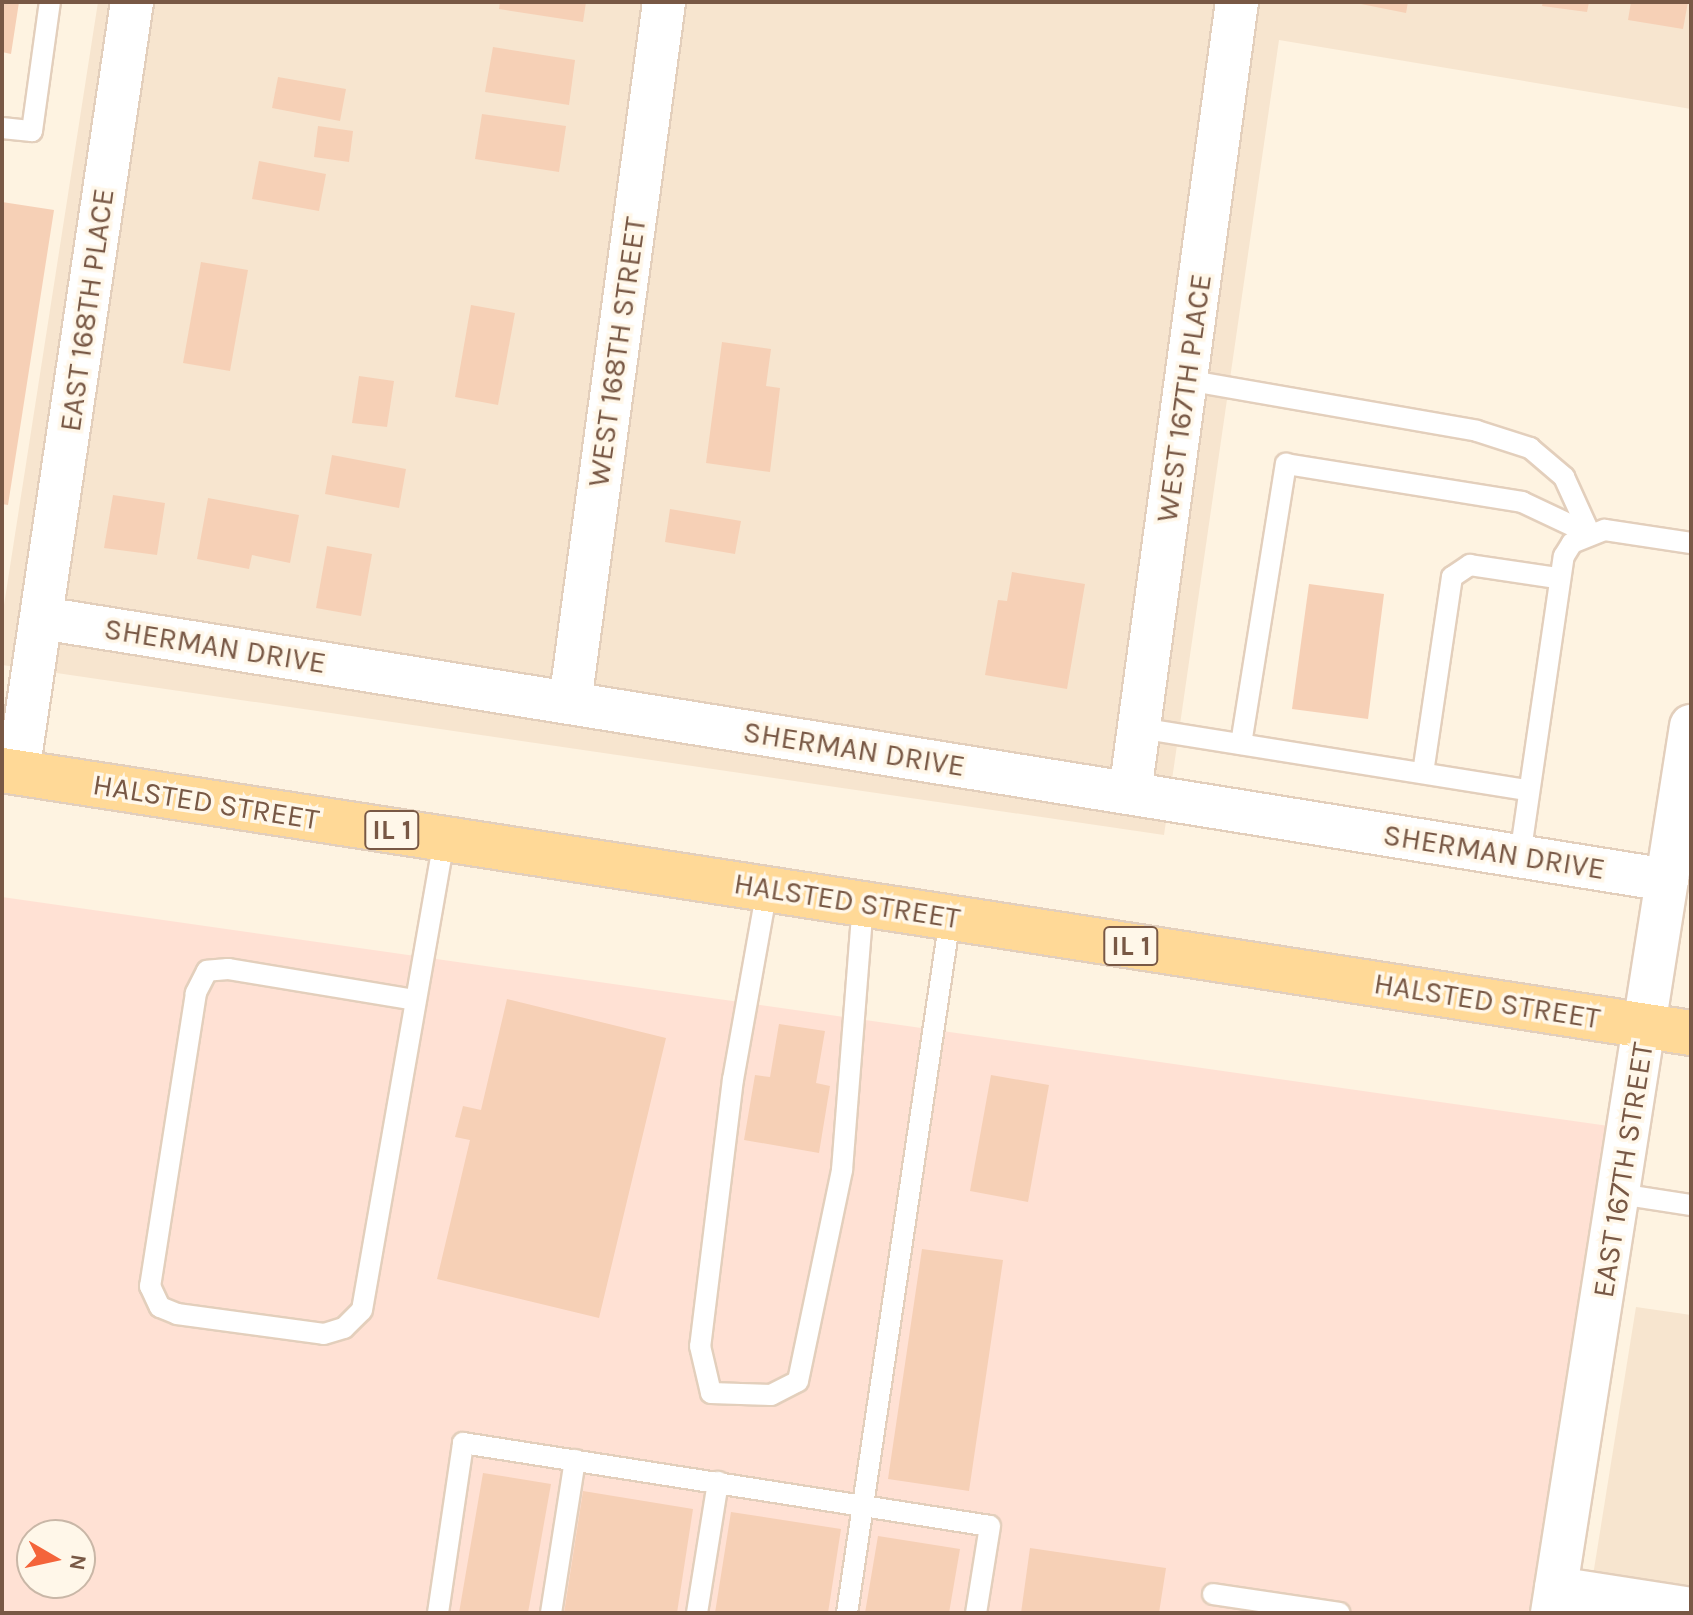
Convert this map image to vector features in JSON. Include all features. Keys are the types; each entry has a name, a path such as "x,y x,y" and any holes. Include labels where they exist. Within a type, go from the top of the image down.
{"main road":[{"name":"HALSTED STREET","path":"10,771 1691,1033"}],"street":[{"name":"EAST 168TH PLACE","path":"10,771 42,618 132,2"},
{"name":"WEST 168TH STREET","path":"570,703 664,2"},
{"name":"WEST 167TH PLACE","path":"1130,793 1237,2"},
{"name":"SHERMAN DRIVE","path":"42,618 1667,880"},
{"name":"EAST 167TH STREET","path":"1554,1601 1691,726"},
{"path":"1554,1601 1691,1609"}],"lane":[{"path":"2,128 32,131 50,2"},
{"path":"1186,380 1477,431 1530,448 1564,477 1590,534"},
{"path":"1241,744 1286,464 1522,502 1590,534"},
{"path":"1520,856 1557,578 1572,543 1590,534 1620,530 1691,543"},
{"path":"1423,773 1452,577 1470,565 1557,578"},
{"path":"1139,728 1528,790"},
{"path":"415,1000 228,969 207,971 196,993 150,1286 160,1307 177,1314 324,1334 344,1328 362,1310 444,838"},
{"path":"767,889 724,1161 700,1346 711,1393 771,1395 798,1381 842,1170 863,903"},
{"path":"847,1613 950,918"},
{"path":"1619,1194 1691,1205"},
{"path":"438,1613 463,1443 990,1526 976,1613"},
{"path":"551,1613 575,1460"},
{"path":"697,1613 718,1482"},
{"path":"1213,1594 1340,1613"}],"shaded area":[{"path":"98,2 1691,2 1691,109 1279,40 1164,835 2,665 2,618"},
{"path":"2,897 1630,1129 1552,1613 2,1613"},
{"path":"1636,1307 1691,1315 1691,1613 1587,1613"}],"building":[{"path":"2,2 19,2 11,54 2,52"},
{"path":"500,2 586,2 583,22 499,9"},
{"path":"1351,2 1408,2 1406,13"},
{"path":"1543,2 1589,2 1587,12 1542,6"},
{"path":"1631,2 1688,2 1683,29 1628,20"},
{"path":"493,47 575,60 569,105 485,92"},
{"path":"278,77 346,89 340,121 272,108"},
{"path":"482,114 566,126 559,172 475,159"},
{"path":"318,126 353,131 349,162 314,157"},
{"path":"259,161 326,174 319,211 252,199"},
{"path":"2,202 54,210 8,505 2,504"},
{"path":"201,262 248,270 230,371 183,363"},
{"path":"471,305 515,313 498,405 455,397"},
{"path":"722,342 771,349 766,386 780,388 770,472 706,463"},
{"path":"359,376 394,381 387,427 352,423"},
{"path":"332,455 406,469 399,508 325,494"},
{"path":"113,495 165,503 157,555 104,548"},
{"path":"208,498 299,515 290,563 252,555 249,569 197,559"},
{"path":"670,509 741,521 735,554 665,542"},
{"path":"327,546 372,554 361,616 316,608"},
{"path":"1012,572 1085,584 1067,689 985,675 998,600 1007,601"},
{"path":"1309,584 1384,594 1368,719 1292,709"},
{"path":"507,999 666,1038 599,1318 437,1279 470,1140 455,1137 463,1106 481,1110"},
{"path":"779,1024 825,1031 816,1083 830,1086 819,1153 744,1140 755,1075 770,1077"},
{"path":"991,1075 1049,1085 1028,1202 970,1191"},
{"path":"922,1249 1003,1260 969,1491 888,1479"},
{"path":"483,1473 551,1484 528,1613 459,1613"},
{"path":"583,1491 693,1509 677,1613 564,1613"},
{"path":"731,1512 841,1529 828,1613 715,1613"},
{"path":"878,1536 960,1549 949,1613 865,1613"},
{"path":"1030,1548 1166,1568 1159,1613 1021,1613"}]}
